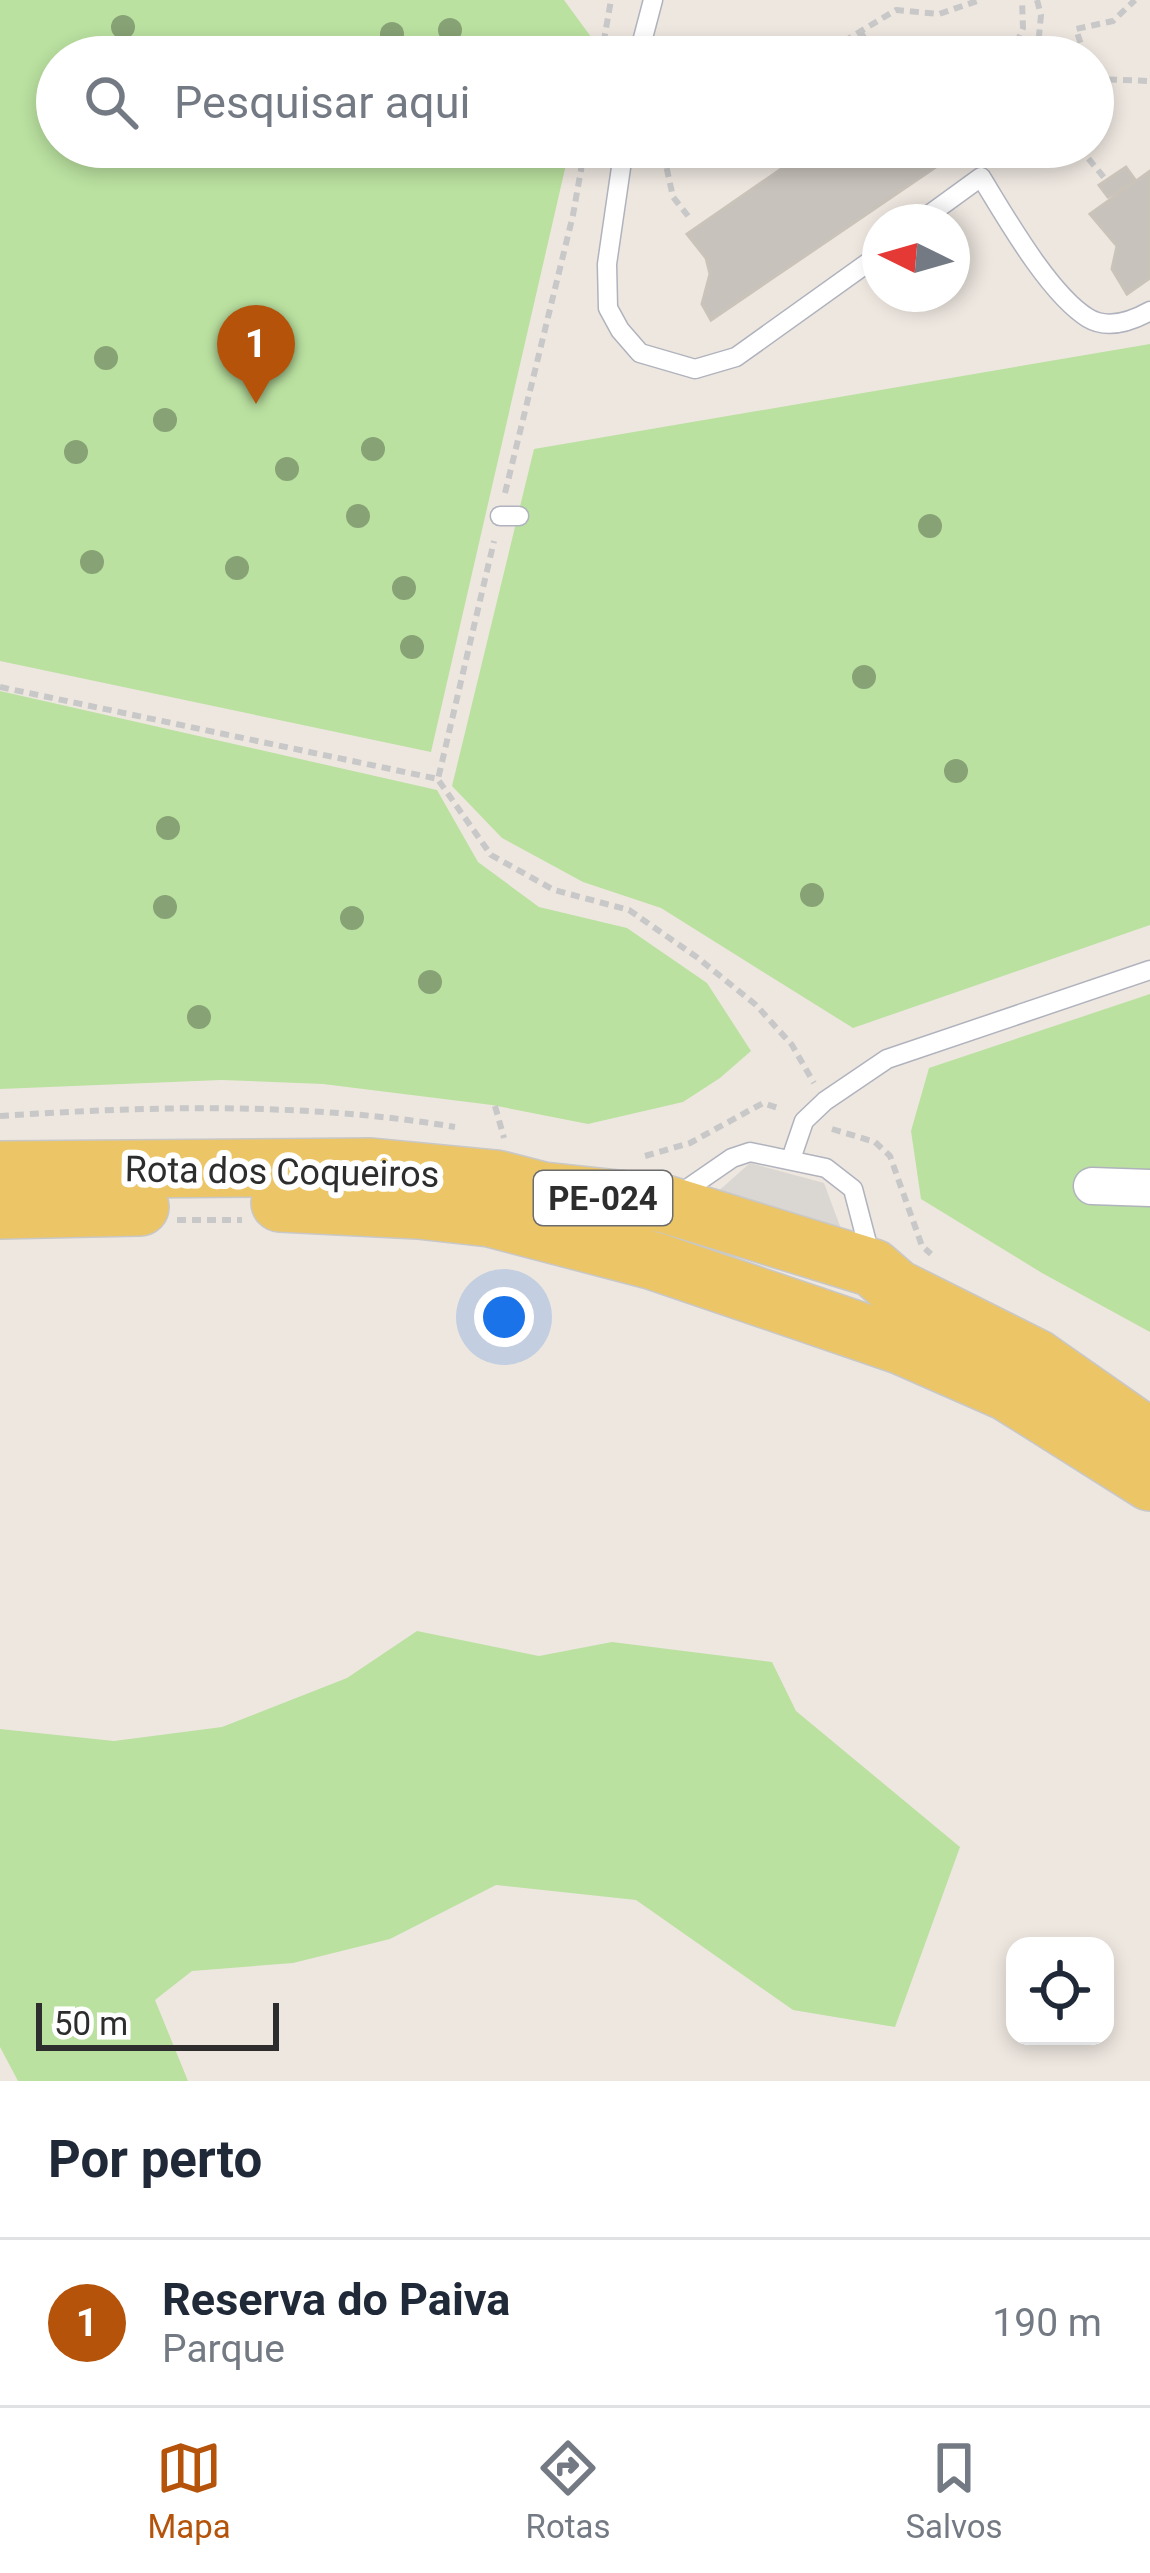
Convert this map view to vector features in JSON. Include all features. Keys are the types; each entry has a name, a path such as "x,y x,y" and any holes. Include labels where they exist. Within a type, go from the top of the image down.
{"main road":[{"name":"Rota dos Coqueiros","path":"0,1170 370,1167 496,1179 543,1192 665,1204 873,1268 896,1288 1036,1358 1150,1438"},
{"name":"Rota dos Coqueiros","path":"0,1210 249,1201 490,1218 654,1261 900,1346 1007,1392 1150,1482"}],"street":[{"path":"1092,1186 1149,1185"}],"lane":[{"path":"644,36 653,0"},
{"path":"622,168 608,264 608,308 640,352 695,369 736,357 862,267"},
{"path":"943,204 981,176 1010,227 1091,320 1117,324 1150,311"},
{"path":"791,1159 804,1121 887,1059 1150,970"},
{"path":"665,1204 732,1158 763,1152 826,1168 853,1190 873,1268"}],"path":[{"path":"605,36 611,0"},
{"path":"852,36 896,10 939,14 980,0"},
{"path":"1020,36 1022,0"},
{"path":"1036,0 1041,15 1038,36"},
{"path":"1078,36 1076,28 1113,20 1135,0"},
{"path":"860,31 863,36"},
{"path":"1114,80 1150,81"},
{"path":"438,779 509,516 581,168"},
{"path":"667,168 673,197 688,216"},
{"path":"1096,168 1106,180"},
{"path":"0,687 438,779 491,855 554,890 628,910 756,1005 791,1045 825,1101"},
{"path":"163,1221 253,1220"}],"green space":[{"path":"0,0 564,0 590,36 36,36 36,168 565,168 431,752 0,661"},
{"path":"1150,344 1150,925 853,1028 661,908 583,882 502,838 452,786 534,449"},
{"path":"0,691 437,790 478,862 539,907 627,928 707,983 751,1051 683,1102 588,1124 492,1105 323,1084 221,1080 0,1089"},
{"path":"1150,994 1150,1332 921,1199 911,1131 929,1068"},
{"path":"417,1631 539,1656 612,1642 772,1662 796,1711 960,1847 895,2027 793,2010 636,1900 496,1885 390,1939 293,1963 192,1971 155,2000 188,2081 18,2081 0,2047 0,1729 114,1741 222,1727 347,1678"}],"shaded area":[{"path":"750,1163 824,1183 850,1253 715,1194"}],"building":[{"path":"1126,167 1136,181 1108,197 1099,185"},
{"path":"783,168 934,168 881,204 862,204 862,217 711,320 702,304 710,274 706,258 687,234"},
{"path":"1150,171 1150,278 1127,294 1112,269 1117,246 1090,214"}],"place":[{"name":"Reserva do Paiva","path":"256,404"}]}
